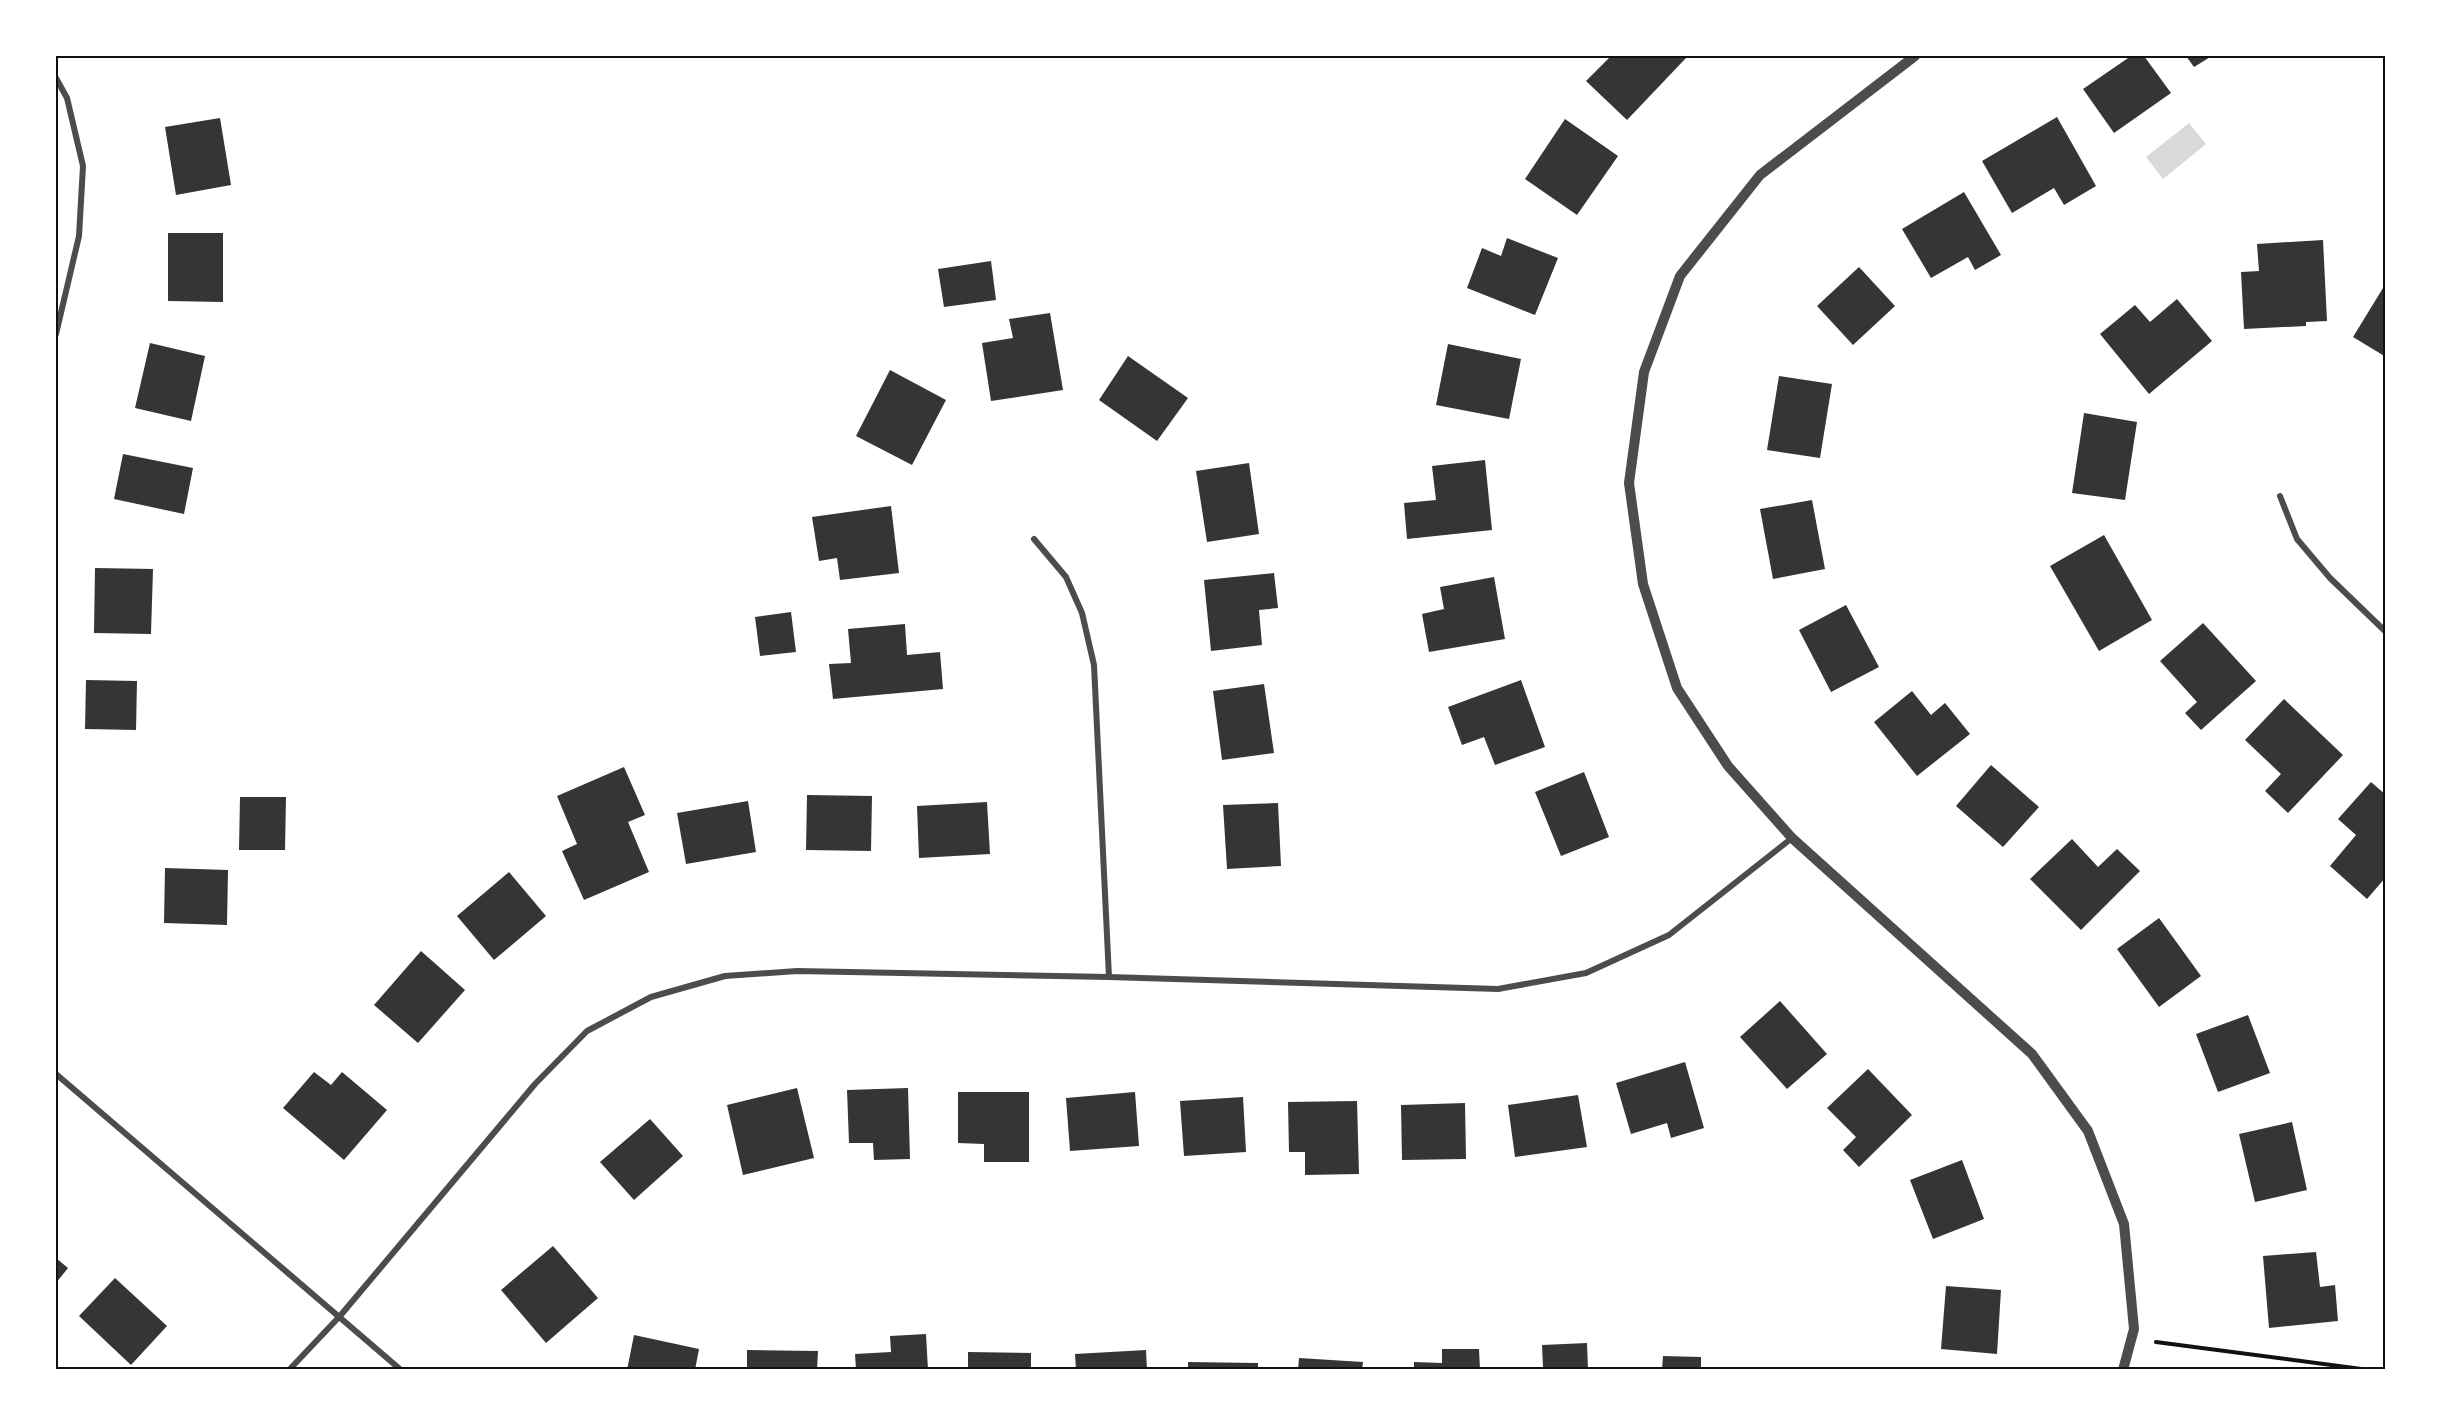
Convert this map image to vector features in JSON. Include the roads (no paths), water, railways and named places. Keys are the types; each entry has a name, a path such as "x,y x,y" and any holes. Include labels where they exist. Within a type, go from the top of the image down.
{"street":[{"path":"1915,56 1760,175 1680,276 1644,372 1629,483 1643,584 1677,688 1728,765 1792,838 2032,1054 2088,1131 2124,1224 2134,1329 2123,1370"},
{"path":"56,78 67,98 82,166 79,236 56,334"},
{"path":"2280,496 2297,539 2330,578 2385,632"},
{"path":"1034,539 1066,577 1082,613 1094,666 1109,976"},
{"path":"289,1370 340,1316 535,1084 586,1031 651,997 725,976 797,970 1109,976 1498,989 1586,973 1669,935 1792,838"},
{"path":"56,1074 401,1370"}]}
